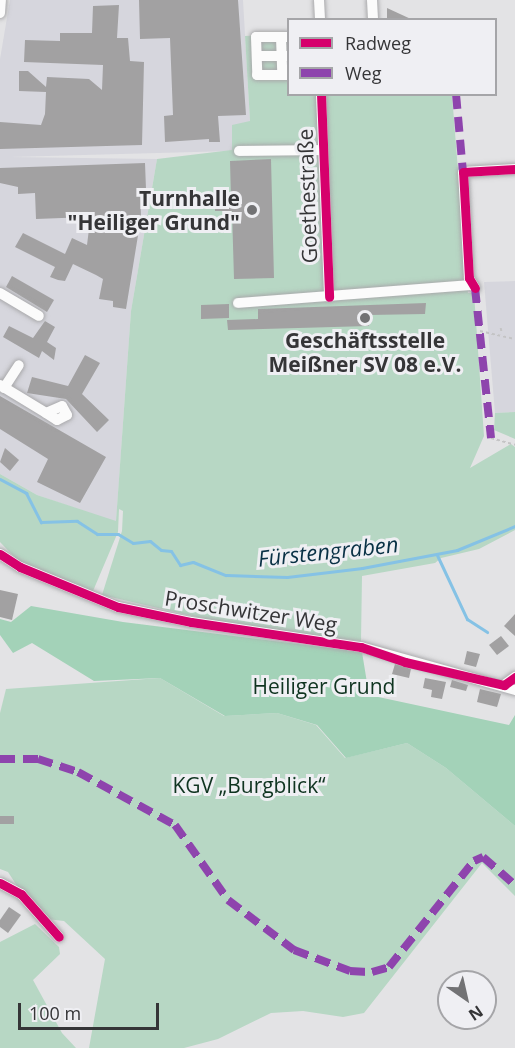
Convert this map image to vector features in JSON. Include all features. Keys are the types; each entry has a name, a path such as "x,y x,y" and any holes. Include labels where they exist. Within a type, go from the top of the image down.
{"street":[{"path":"0,13 1,0"},
{"path":"319,0 320,18"},
{"path":"372,0 374,18"},
{"path":"256,37 285,37 285,75 257,75 256,37"},
{"path":"256,56 285,56"},
{"name":"Goethestraße","path":"321,96 329,297"},
{"path":"239,151 322,150"},
{"path":"238,303 474,286 463,172 515,169"},
{"path":"0,293 39,316"},
{"path":"19,365 2,387 46,413"},
{"name":"Proschwitzer Weg","path":"0,554 20,567 118,607 191,622 361,647 405,662 510,687"},
{"path":"510,687 515,677"},
{"path":"0,883 21,894 59,937"}],"path":[{"path":"501,328 502,335"},
{"path":"480,331 515,339"},
{"path":"491,438 515,444"}],"shaded area":[{"path":"10,0 243,0 250,121 232,151 10,157 157,159 131,311 116,522 37,495 0,474 0,59"},
{"path":"515,281 515,412 495,413 484,282"}],"green space":[{"path":"287,34 287,96 452,96 468,293 474,293 484,436 470,468 511,444 515,447 515,530 479,549 441,558 435,563 362,576 361,641 244,628 102,595 122,531 123,511 119,509 118,532 93,591 21,564 0,542 0,474 37,495 116,521 131,311 157,159 232,150 232,125 250,121 245,36"},
{"path":"515,412 515,439 494,430 495,413"},
{"name":"Heiliger Grund","path":"31,606 123,622 362,652 369,695 509,725 515,715 515,826 446,768 407,743 346,758 317,725 277,713 225,716 160,678 94,681 32,643 13,653 0,635 0,619 11,622"},
{"name":"KGV „Burgblick“","path":"160,678 224,716 277,713 316,725 345,758 407,743 446,768 515,826 515,896 482,863 364,1013 343,1017 303,1011 271,1013 218,1039 184,1048 89,1048 105,959 64,921 38,918 8,872 0,869 0,713 6,689"},
{"path":"35,924 59,947 60,954 33,980 62,1033 76,1048 0,1048 0,942"}],"building":[{"path":"139,0 238,0 246,115 218,116 220,142 209,142 209,139 165,142 164,116 173,115 170,38 140,39"},
{"path":"119,5 117,38 128,38 130,61 144,62 142,145 0,149 0,122 41,125 45,114 46,92 19,91 19,71 28,71 46,87 47,77 89,79 102,90 103,65 24,62 25,40 60,41 60,33 92,33 93,6"},
{"path":"387,8 409,18 387,18"},
{"name":"Turnhalle \"Heiliger Grund\"","path":"271,159 274,278 234,279 232,211 215,211 215,199 231,199 230,161"},
{"path":"145,163 146,189 140,189 141,217 126,309 113,307 113,301 99,299 103,279 96,275 73,264 65,281 58,280 50,277 55,267 15,247 23,233 65,254 72,238 87,245 89,229 111,233 114,216 36,219 35,193 18,194 18,187 0,183 0,168"},
{"path":"192,223 201,224 200,232 192,232"},
{"path":"12,276 54,300 47,312 6,287"},
{"path":"426,303 425,314 369,315 369,326 228,330 227,320 258,319 258,309"},
{"path":"229,304 229,318 201,319 201,305"},
{"path":"45,321 55,327 47,342 56,348 54,360 42,351 39,358 3,337 9,326 33,338"},
{"path":"85,355 100,363 82,394 109,420 97,432 66,399 27,393 32,377 68,386"},
{"path":"0,396 106,457 80,503 37,482 48,459 0,429"},
{"path":"5,448 19,460 10,471 0,462"},
{"path":"0,590 18,594 12,620 0,617"},
{"path":"515,614 515,636 504,626"},
{"path":"501,636 509,646 497,655 489,645"},
{"path":"467,651 480,654 476,667 464,664"},
{"path":"395,664 411,669 409,678 392,674"},
{"path":"425,678 446,682 442,699 431,697 432,690 423,688"},
{"path":"452,680 468,685 466,691 450,687"},
{"path":"480,689 501,694 497,707 477,702"},
{"path":"0,816 14,816 14,824 0,824"},
{"path":"9,907 21,915 8,933 0,927 0,920"}],"waterway":[{"name":"Fürstengraben","path":"0,479 26,493 41,522 77,521 97,534 118,534 133,543 150,541 161,550 171,551 180,565 193,562 226,575 287,577 362,568 457,550 515,526"},
{"path":"437,555 467,619 487,632"}],"marked path":[{"path":"456,96 463,172"},
{"path":"475,288 491,438"},
{"path":"0,759 38,759 78,772 175,825 228,900 294,950 350,971 372,972 389,967 474,861 483,857 515,885"}],"cycle path":[{"path":"321,96 329,297"},
{"path":"475,288 469,278 463,172 515,169"},
{"path":"0,554 20,567 118,607 191,622 361,647 405,662 504,685 515,677"},
{"path":"0,883 21,894 59,937"}],"place":[{"name":"Turnhalle \"Heiliger Grund\"","path":"252,210"},
{"name":"Geschäftsstelle Meißner SV 08 e.V.","path":"365,318"}]}
